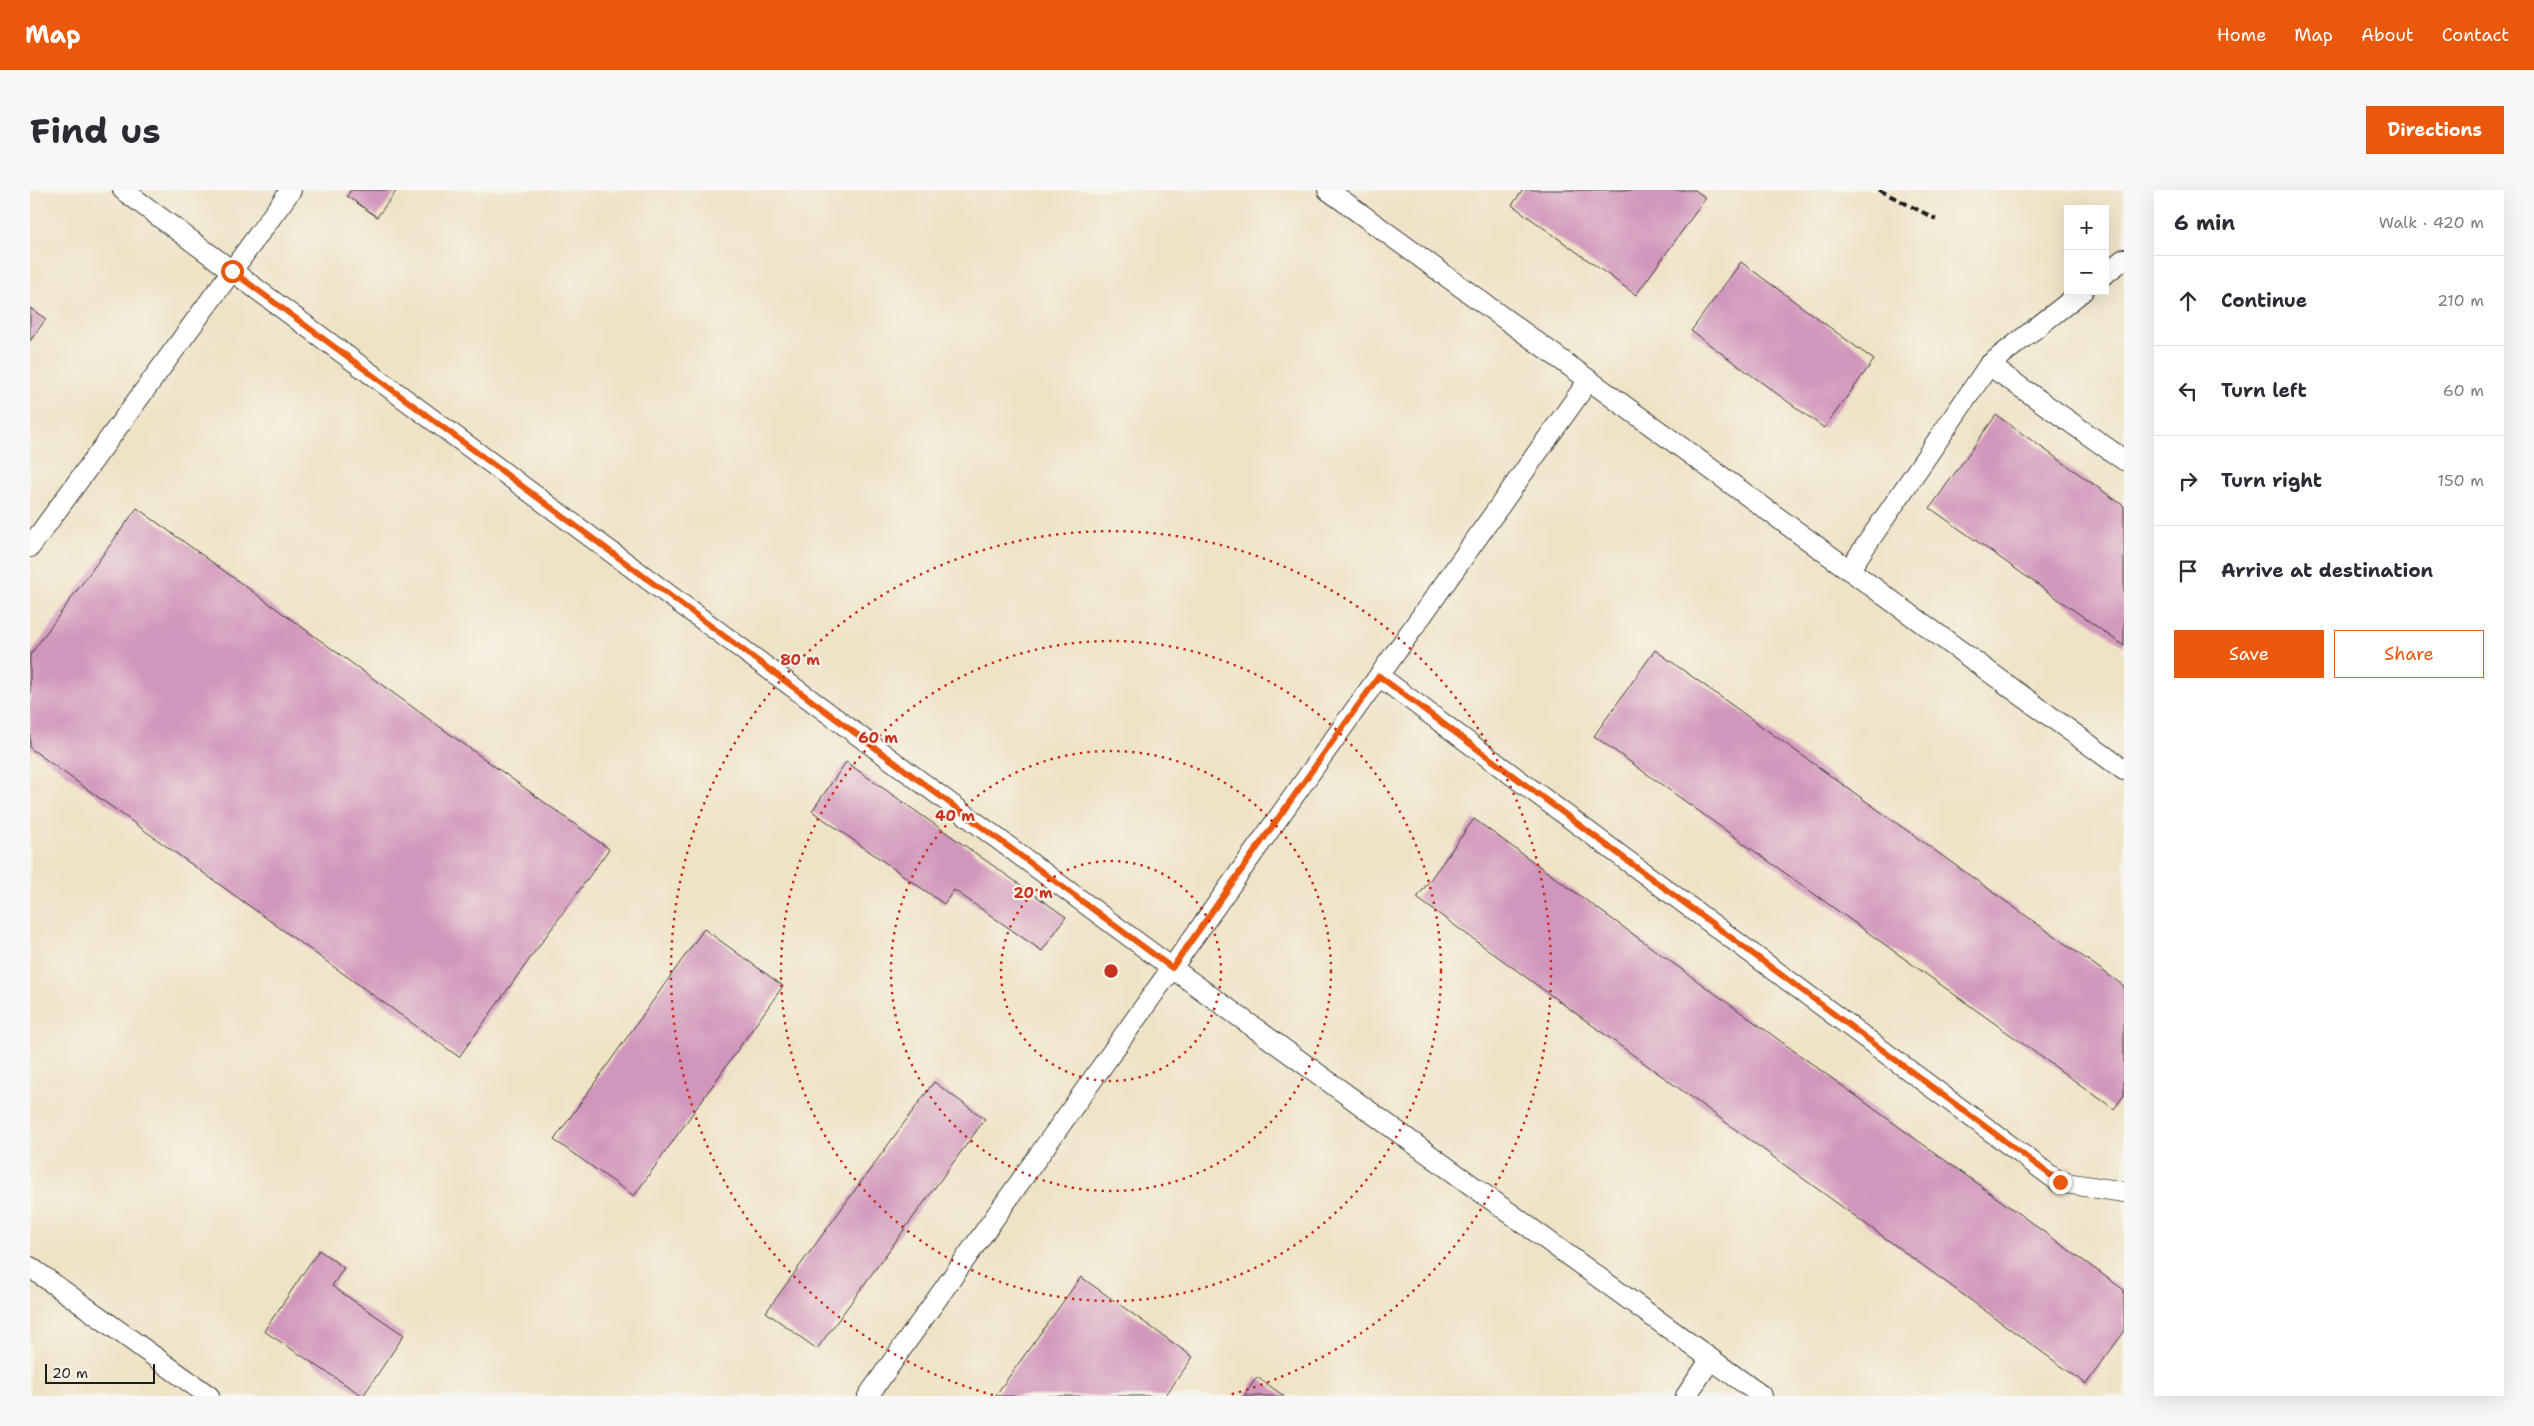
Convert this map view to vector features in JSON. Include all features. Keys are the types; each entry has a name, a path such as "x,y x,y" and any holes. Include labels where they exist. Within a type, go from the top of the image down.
{"lane":[{"path":"123,190 1172,968 1762,1396"},
{"path":"30,547 291,190"},
{"path":"1328,190 2124,770"},
{"path":"2109,271 2124,259"},
{"path":"1849,570 1990,365 2078,295"},
{"path":"1990,365 2124,460"},
{"path":"868,1396 1589,380"},
{"path":"1379,676 2060,1182 2124,1192"},
{"path":"30,1267 209,1396"},
{"path":"1686,1396 1711,1359"}],"building":[{"path":"351,190 397,190 377,217 347,196"},
{"path":"1523,190 1695,190 1706,198 1636,295 1512,205"},
{"path":"1741,262 1874,360 1824,428 1691,331"},
{"path":"30,308 46,319 30,341"},
{"path":"1996,415 2124,506 2124,646 1930,508"},
{"path":"137,508 609,849 459,1057 30,748 30,655"},
{"path":"1655,650 2124,986 2124,1095 2114,1109 1594,736"},
{"path":"846,762 1066,917 1042,951 954,890 944,904 812,811"},
{"path":"1474,819 2124,1290 2124,1332 2086,1384 1417,898"},
{"path":"704,929 783,986 634,1196 554,1140"},
{"path":"934,1082 985,1119 817,1349 766,1312"},
{"path":"319,1250 344,1268 332,1286 404,1335 363,1396 264,1331"},
{"path":"1081,1277 1193,1357 1165,1396 995,1396"},
{"path":"1257,1377 1284,1396 1244,1396"}],"railway":[{"path":"1879,190 1936,219"}],"route":[{"path":"232,271 1172,968 1379,676 2060,1182"}]}
